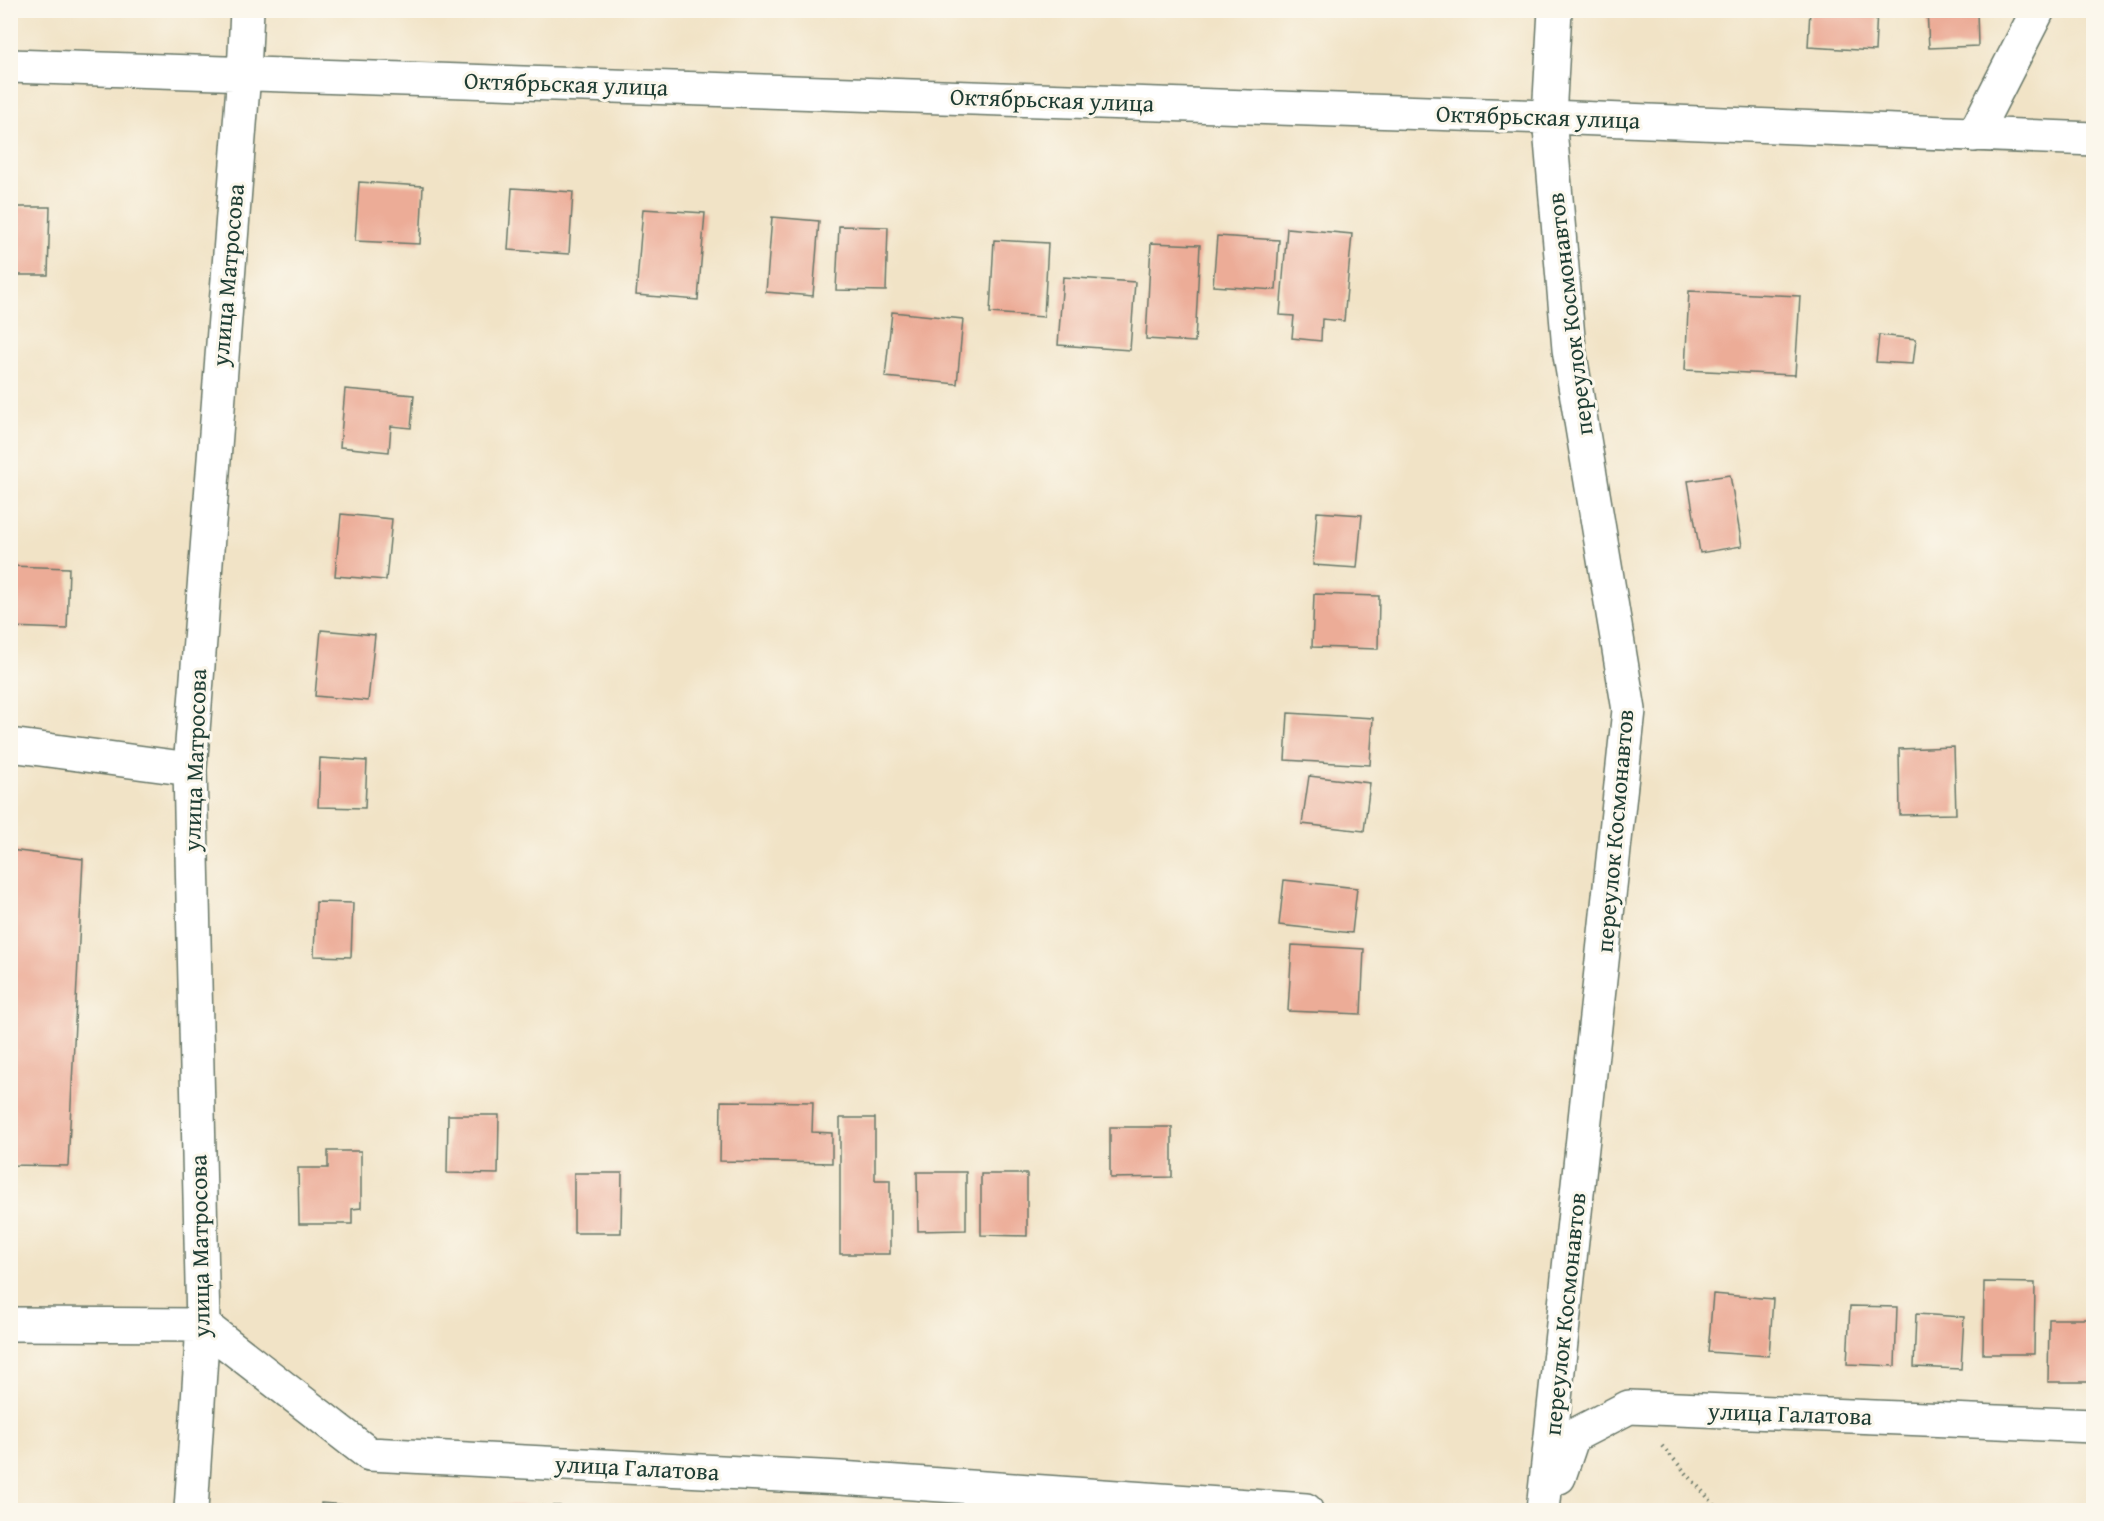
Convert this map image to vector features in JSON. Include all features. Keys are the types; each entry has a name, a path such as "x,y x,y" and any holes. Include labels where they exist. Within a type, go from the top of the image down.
{"street":[{"name":"улица Матросова","path":"190,1510 202,1325 190,768 247,10"},
{"name":"переулок Космонавтов","path":"1545,1510 1629,710 1569,349 1549,117 1555,10"},
{"path":"1974,135 2038,10"},
{"name":"Октябрьская улица","path":"10,66 1549,117 2094,140"},
{"path":"10,745 190,768"},
{"path":"10,1324 202,1325"},
{"name":"улица Галатова","path":"202,1325 369,1454 840,1478 1306,1510"},
{"name":"улица Галатова","path":"1545,1510 1573,1436 1629,1407 2094,1426"}],"path":[{"path":"1629,1407 1719,1510"}],"building":[{"path":"1810,10 1877,10 1875,51 1808,47"},
{"path":"1927,10 1977,10 1978,46 1929,48"},
{"path":"359,182 423,186 420,244 355,241"},
{"path":"512,188 573,192 569,254 508,250"},
{"path":"10,207 50,207 48,275 10,275"},
{"path":"643,209 705,213 698,300 636,295"},
{"path":"772,217 819,221 813,296 766,292"},
{"path":"839,226 888,227 886,291 836,290"},
{"path":"1287,228 1352,234 1344,321 1322,319 1321,341 1292,338 1294,316 1280,315"},
{"path":"1217,236 1279,240 1276,290 1213,286"},
{"path":"994,240 1048,243 1044,317 990,313"},
{"path":"1151,243 1200,245 1195,342 1146,339"},
{"path":"1063,277 1135,282 1130,350 1058,345"},
{"path":"1689,291 1800,296 1795,375 1685,370"},
{"path":"892,312 963,319 957,384 885,377"},
{"path":"1879,335 1916,339 1913,364 1876,362"},
{"path":"345,389 414,395 411,428 391,426 389,452 340,447"},
{"path":"1730,475 1742,546 1700,553 1688,481"},
{"path":"1317,512 1362,515 1357,568 1313,565"},
{"path":"341,514 392,519 386,580 335,576"},
{"path":"10,566 69,568 67,629 10,627"},
{"path":"1314,594 1379,596 1378,649 1312,647"},
{"path":"321,630 375,635 368,701 315,696"},
{"path":"1288,713 1373,718 1370,765 1285,760"},
{"path":"1954,747 1956,814 1900,815 1899,749"},
{"path":"320,758 367,761 365,808 318,807"},
{"path":"1309,776 1370,783 1364,831 1302,824"},
{"path":"10,850 83,859 68,1166 10,1165"},
{"path":"1284,880 1357,888 1352,933 1279,925"},
{"path":"316,902 353,903 351,957 314,956"},
{"path":"1292,945 1364,949 1361,1014 1288,1011"},
{"path":"721,1101 813,1102 812,1132 832,1133 832,1163 720,1161"},
{"path":"448,1115 499,1115 498,1174 447,1173"},
{"path":"840,1118 875,1118 875,1180 890,1180 890,1254 840,1254"},
{"path":"1110,1127 1172,1127 1172,1177 1110,1178"},
{"path":"328,1151 361,1151 361,1208 352,1209 352,1224 299,1224 298,1168 328,1168"},
{"path":"917,1172 966,1172 966,1230 918,1231"},
{"path":"574,1173 622,1173 621,1233 574,1233"},
{"path":"981,1174 1027,1174 1027,1236 981,1235"},
{"path":"1984,1282 2035,1283 2034,1354 1983,1354"},
{"path":"1713,1294 1773,1299 1769,1356 1708,1352"},
{"path":"1850,1306 1897,1307 1895,1366 1847,1364"},
{"path":"1916,1314 1964,1317 1961,1369 1914,1367"},
{"path":"2049,1319 2094,1319 2094,1382 2048,1382"},
{"path":"321,1503 372,1507 372,1510 321,1510"},
{"path":"505,1505 560,1506 559,1510 505,1510"},
{"path":"630,1506 681,1509 681,1510 630,1510"}]}
